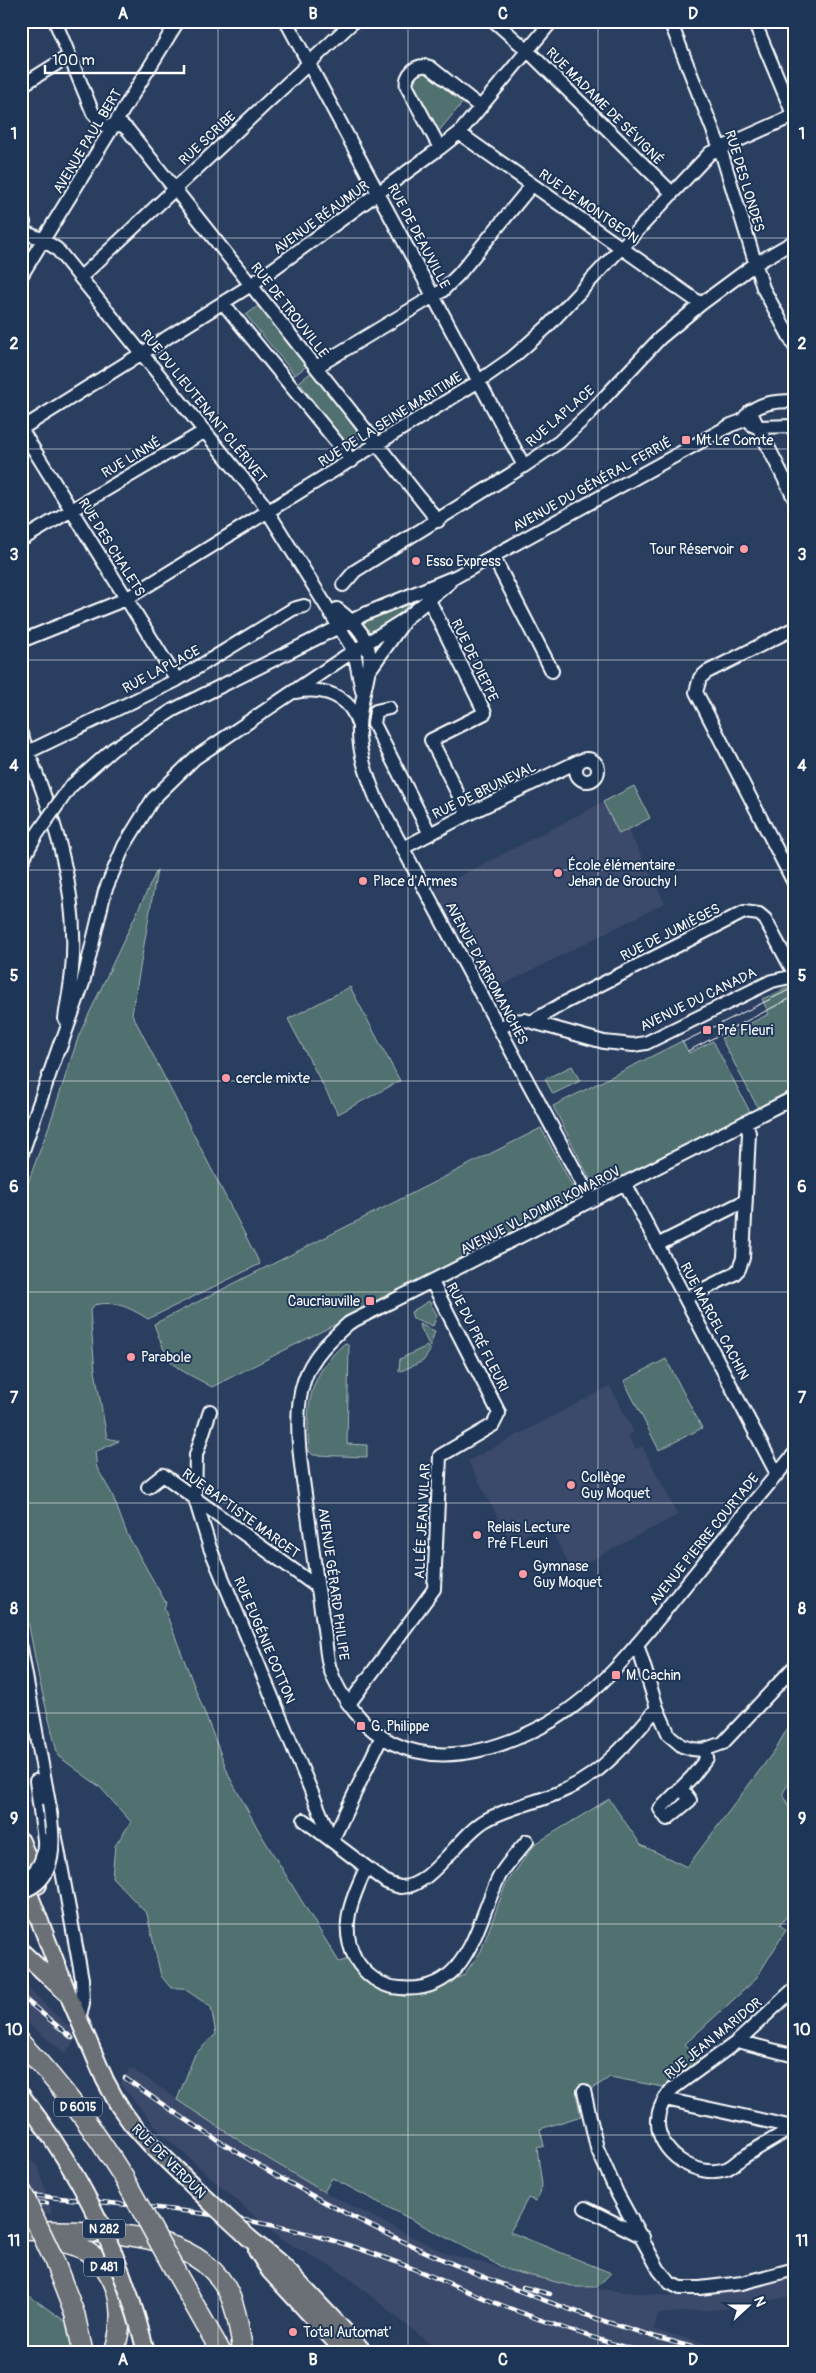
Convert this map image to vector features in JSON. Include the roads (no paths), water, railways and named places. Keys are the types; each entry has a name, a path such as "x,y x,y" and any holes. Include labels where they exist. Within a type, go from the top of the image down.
{"highway":[{"name":"D 6015","path":"21,2043 75,2102 124,2178 221,2352"},
{"path":"21,2190 53,2258 75,2314 83,2352"},
{"path":"21,2230 121,2236 172,2244 188,2252 211,2269 225,2286 236,2313 243,2352"},
{"name":"D 481","path":"21,2241 67,2244 88,2253 101,2263 115,2284 120,2300 120,2321 114,2352"}],"main road":[{"name":"RUE DE VERDUN","path":"21,1841 55,1934 80,2017 105,2080 132,2124 210,2202 281,2264 364,2352"},
{"name":"RUE DE VERDUN","path":"21,1873 68,1994 80,2017"},
{"path":"21,1951 68,1994"},
{"name":"N 282","path":"21,2095 66,2158 105,2231 130,2293 146,2352"},
{"name":"N 282","path":"21,2099 38,2118"},
{"name":"RUE DE VERDUN","path":"249,2238 270,2271 345,2352"}],"street":[{"name":"RUE DE TROUVILLE","path":"55,21 93,113 106,126 122,125 128,130 438,520"},
{"name":"AVENUE PAUL BERT","path":"21,276 178,21"},
{"name":"RUE DE DEAUVILLE","path":"286,21 524,466"},
{"name":"RUE SCRIBE","path":"81,277 354,21"},
{"name":"RUE MADAME DE SÉVIGNÉ","path":"494,21 527,50 672,193"},
{"name":"AVENUE RÉAUMUR","path":"21,429 251,285 440,148 459,133 552,21"},
{"name":"RUE DES LONDES","path":"670,21 720,148 754,264 763,288 795,347"},
{"path":"754,21 794,116"},
{"path":"21,86 69,56"},
{"path":"440,148 407,88 406,81 408,76 417,67 424,65 430,67 480,106"},
{"name":"RUE DE LA SEINE MARITIME","path":"21,641 126,598 352,461 479,381 512,358 546,328 710,153 794,116"},
{"name":"RUE DE MONTGEON","path":"459,133 701,304"},
{"path":"316,367 434,296 459,274 532,185"},
{"path":"21,216 24,222 21,230"},
{"name":"RUE DU LIEUTENANT CLÉRIVET","path":"21,230 57,249 205,431 269,512 331,608 338,627 354,651"},
{"name":"RUE LAPLACE","path":"343,585 354,571 524,466 571,431 660,338 754,264 795,241"},
{"path":"223,303 352,461"},
{"name":"AVENUE DU GÉNÉRAL FERRIÉ","path":"457,576 731,425 769,402 795,400"},
{"path":"746,416 757,427 795,500"},
{"path":"757,427 795,426"},
{"name":"RUE DES CHALETS","path":"21,429 177,680"},
{"name":"RUE LINNÉ","path":"21,540 205,431"},
{"path":"493,556 552,671"},
{"path":"21,1156 83,983 105,891 134,828 153,799 195,758 366,643 406,619 457,576"},
{"path":"21,863 35,837 70,787 113,749 173,710 338,627 457,576"},
{"name":"RUE DE DIEPPE","path":"429,600 485,713 431,740 468,814"},
{"name":"RUE LAPLACE","path":"28,752 177,680 293,609 304,606"},
{"path":"321,636 331,608 367,613"},
{"name":"RUE DU LIEUTENANT CLÉRIVET","path":"331,608 352,620 366,643"},
{"path":"371,668 406,619"},
{"path":"795,628 708,672 700,678 696,692 795,885"},
{"name":"AVENUE D'ARROMANCHES","path":"359,727 363,693 371,668 366,643"},
{"name":"AVENUE D'ARROMANCHES","path":"354,651 363,693"},
{"name":"AVENUE D'ARROMANCHES","path":"290,694 311,689 331,693 344,700 355,714 366,771 376,798 591,1200"},
{"path":"389,708 376,711 374,724 430,834"},
{"path":"21,734 54,820 67,875 72,919 72,969 60,1048"},
{"name":"RUE DE BRUNEVAL","path":"403,848 468,814 579,761"},
{"name":"RUE DE JUMIÈGES","path":"533,1021 562,1004 744,912 759,914 765,919 795,976"},
{"name":"AVENUE DU CANADA","path":"499,1028 514,1021 533,1021 604,1042 632,1045 646,1043 772,981 795,976"},
{"name":"AVENUE VLADIMIR KOMAROV","path":"311,1365 319,1351 350,1324 795,1097"},
{"path":"686,1298 734,1274 740,1269 743,1258 749,1133 746,1122"},
{"name":"RUE MARCEL CACHIN","path":"625,1183 777,1474"},
{"path":"657,1244 745,1201"},
{"name":"RUE DU PRÉ FLEURI","path":"432,1282 497,1406"},
{"name":"AVENUE GÉRARD PHILIPE","path":"311,1365 304,1380 297,1419 317,1587 330,1668 349,1704 364,1724 381,1738 407,1750 437,1755 466,1754 507,1742 542,1726 575,1705 601,1683 637,1644"},
{"name":"ALLÉE JEAN VILAR","path":"349,1704 434,1589 440,1456 494,1426 499,1413 497,1406"},
{"name":"RUE EUGÉNIE COTTON","path":"210,1411 196,1455 195,1499 210,1548 332,1841"},
{"name":"AVENUE PIERRE COURTADE","path":"637,1644 795,1453"},
{"name":"RUE BAPTISTE MARCET","path":"148,1487 163,1475 317,1587"},
{"path":"637,1644 657,1708 674,1741 682,1746 703,1750 723,1743 795,1666"},
{"path":"21,1648 82,1979 83,2003 80,2017"},
{"path":"21,1666 44,1840 44,1854 40,1866 21,1882"},
{"path":"304,1820 386,1882 400,1887 414,1885 427,1876 464,1836 486,1820 568,1789 601,1768 618,1752 657,1708"},
{"path":"332,1841 381,1738"},
{"path":"681,1788 706,1758 703,1750"},
{"path":"21,1892 37,1885 45,1876 50,1862 54,1842 49,1803"},
{"path":"366,1868 354,1894 347,1922 349,1945 360,1966 375,1981 392,1988 412,1990 431,1985 452,1974 469,1952 500,1875 527,1841"},
{"name":"RUE JEAN MARIDOR","path":"793,1992 738,2041 672,2089 665,2099 658,2120 660,2136 676,2157 692,2168 716,2170 727,2168 794,2126"},
{"path":"738,2041 795,2056"},
{"path":"584,2091 597,2148 617,2193 644,2238 659,2270 670,2284 680,2288 742,2283 795,2269"},
{"path":"665,2099 794,2126"},
{"path":"585,2208 644,2238"}],"tram line":[{"path":"683,1042 795,987"},
{"path":"688,1051 795,996"}],"railway":[{"path":"21,1996 72,2038"},
{"path":"125,2078 192,2124 261,2167 332,2206 404,2242 478,2275 554,2304 631,2330 710,2352"},
{"path":"21,2194 215,2215 292,2229 370,2252 529,2315 585,2335 642,2352"},
{"path":"21,2202 47,2203"},
{"path":"523,2287 550,2294"}],"place":[{"name":"Mt Le Comte","path":"686,440"},
{"name":"Tour Réservoir","path":"744,549"},
{"name":"Esso Express","path":"416,561"},
{"name":"École élémentaire Jehan de Grouchy I","path":"558,873"},
{"name":"Place d'Armes","path":"363,881"},
{"name":"Pré Fleuri","path":"707,1030"},
{"name":"cercle mixte","path":"226,1078"},
{"name":"Caucriauville","path":"370,1301"},
{"name":"Parabole","path":"131,1357"},
{"name":"Collège Guy Moquet","path":"571,1485"},
{"name":"Relais Lecture Pré FLeuri","path":"477,1535"},
{"name":"Gymnase Guy Moquet","path":"523,1574"},
{"name":"M. Cachin","path":"616,1675"},
{"name":"G. Philippe","path":"361,1726"},
{"name":"Total Automat'","path":"293,2332"}]}
